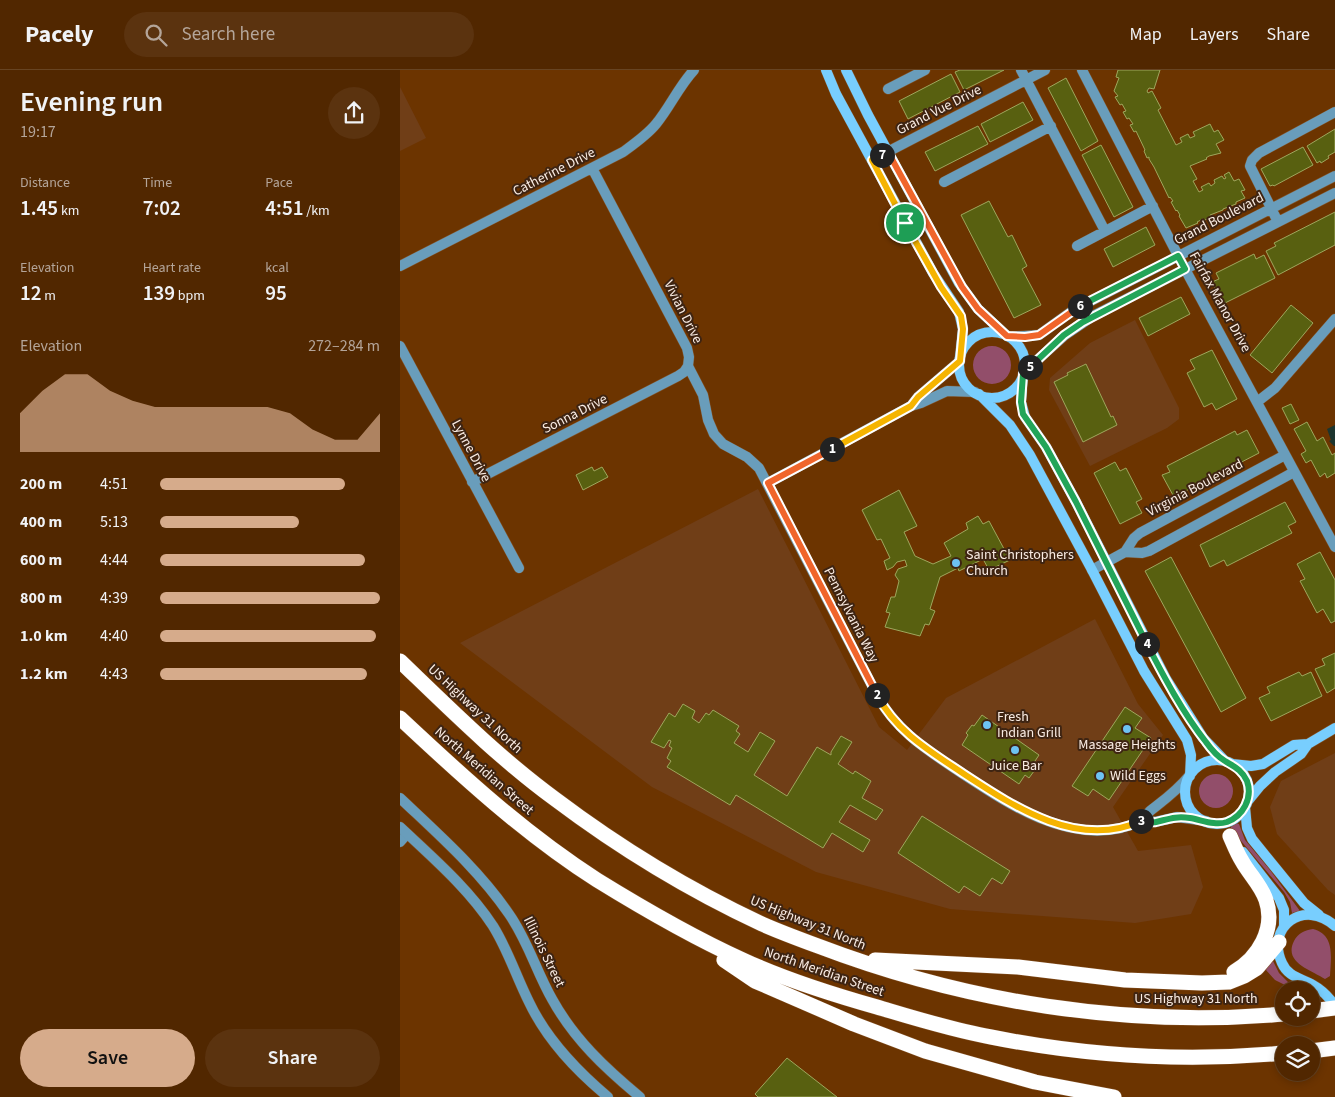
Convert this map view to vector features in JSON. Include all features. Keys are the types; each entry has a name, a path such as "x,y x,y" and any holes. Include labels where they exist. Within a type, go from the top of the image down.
{"highway":[{"name":"US Highway 31 North","path":"400,661 482,740 555,800 658,870 765,925 853,959 922,980 1020,1003 1112,1014 1178,1017 1216,1018 1275,1015"},
{"name":"North Meridian Street","path":"400,718 470,783 528,831 596,879 658,917 742,960 795,982 926,1022 991,1038 1085,1051 1134,1055 1230,1056 1275,1054"},
{"path":"1218,982 1242,967 1256,953 1264,939 1268,922 1268,907 1264,895 1242,862 1230,836"},
{"path":"658,917 756,980 854,1024 925,1051 975,1066 1045,1084 1114,1097"},
{"path":"853,959 1018,967 1125,980 1202,983 1234,980 1251,972 1266,959 1279,942"},
{"path":"1320,1010 1335,1007"},
{"path":"1320,1050 1335,1048"}],"main road":[{"path":"826,70 836,94 933,273 961,316 963,329 960,359 962,377 966,384 1004,418 1022,442 1092,570 1144,671 1187,740 1191,755 1190,776 1186,789 1188,803 1195,814 1230,836 1279,898 1284,910 1284,927"},
{"path":"846,70 888,152 962,287 978,309 1016,343 1023,354 1025,363 1021,402 1023,414 1051,456 1107,562 1148,646 1176,695 1203,738 1228,763 1241,772 1247,783 1249,791 1246,805 1247,828 1252,839 1304,903 1335,926"},
{"path":"960,359 970,340 981,334 993,332 1008,336"},
{"path":"977,393 994,397 1004,395 1016,386 1024,373"},
{"path":"1209,822 1228,822 1238,816 1268,778 1301,754 1308,744 1335,728"},
{"path":"1190,776 1195,769 1203,764 1216,760 1254,766 1264,764 1294,745 1308,744"},
{"path":"1320,916 1298,916 1284,927 1279,942 1281,960 1287,972 1293,977 1320,990 1335,1007"}],"street":[{"name":"Catherine Drive","path":"400,266 623,152 647,134 655,125 694,70"},
{"path":"888,89 925,70"},
{"name":"Grand Vue Drive","path":"872,160 1024,75 1044,70"},
{"name":"Fairfax Manor Drive","path":"1082,70 1178,256 1335,547"},
{"path":"1024,75 1105,231"},
{"path":"1278,222 1250,166 1252,160 1259,153 1335,112"},
{"path":"944,182 1051,126"},
{"name":"Vivian Drive","path":"592,168 687,348 690,357 688,366 703,395 708,420 714,434 723,444 747,457 759,468 768,483"},
{"name":"Grand Boulevard","path":"1008,336 1031,336 1043,333 1075,309 1335,176"},
{"path":"1024,373 1064,335 1083,322 1335,193"},
{"path":"1077,246 1153,206"},
{"path":"1257,402 1275,388 1335,320"},
{"name":"Lynne Drive","path":"400,346 519,568"},
{"path":"911,406 918,397 960,359"},
{"name":"Sonna Drive","path":"472,482 678,376 688,366"},
{"path":"768,483 911,406 921,404 947,391 977,393"},
{"name":"Virginia Boulevard","path":"1092,570 1125,552 1134,538 1140,533 1285,455"},
{"name":"Virginia Boulevard","path":"1125,552 1142,553 1150,551 1294,472"},
{"name":"Pennsylvania Way","path":"768,483 879,699 894,721 905,732 934,754 1006,802 1038,817 1070,827 1099,830 1122,828 1142,820 1155,822 1177,817 1209,822"},
{"name":"Pennsylvania Way","path":"1142,820 1148,812 1177,790 1190,776"},
{"name":"Illinois Street","path":"400,798 471,866 492,890 519,930 546,989 570,1028 599,1062 640,1097"},
{"path":"400,842 404,830 459,883 478,906 506,949 529,1003 545,1030 579,1072 608,1097"}],"shaded area":[{"path":"400,87 426,138 400,151"},
{"path":"1135,320 1179,408 1179,419 1167,428 1090,466 1049,390 1050,378 1090,343"},
{"path":"992,346 999,347 1005,352 1010,358 1010,372 1005,378 999,383 992,384 985,383 979,378 974,372 973,365 974,358 979,352 985,347"},
{"path":"758,489 879,727 907,750 946,698 1095,619 1138,704 1163,735 1113,807 1138,851 1191,845 1203,887 1191,914 1135,923 950,909 816,872 652,787 460,643"},
{"path":"1335,753 1335,895 1328,890 1277,834 1270,807 1281,781"},
{"path":"1216,774 1223,775 1228,779 1232,784 1232,798 1228,803 1223,807 1216,808 1209,807 1204,803 1200,798 1199,791 1200,784 1204,779 1209,775"},
{"path":"1236,823 1239,824 1245,840 1300,911 1292,913 1290,902 1284,892 1231,829 1231,826"},
{"path":"1313,929 1325,936 1330,947 1330,976 1325,979 1300,965 1292,955 1296,938 1302,932"},
{"path":"1273,961 1279,973 1287,981 1275,980 1266,970 1267,966"}],"water":[{"path":"1335,425 1334,446 1329,441 1331,440 1327,429"}],"building":[{"path":"960,70 1004,70 964,90 955,72"},
{"path":"1118,70 1160,70 1154,89 1149,88 1147,91 1148,93 1152,91 1161,108 1158,110 1176,145 1182,142 1180,138 1188,134 1190,138 1195,136 1193,132 1210,124 1214,132 1218,130 1224,140 1216,144 1221,153 1209,156 1207,159 1190,166 1197,179 1193,181 1199,192 1203,190 1201,187 1209,183 1211,186 1215,183 1214,180 1222,176 1224,179 1226,178 1224,175 1229,172 1234,181 1239,179 1245,190 1241,191 1245,198 1210,215 1211,217 1186,228 1149,157 1147,158 1136,131 1134,132 1130,125 1133,124 1123,112 1126,111 1115,97 1118,96 1114,91 1119,78 1116,77"},
{"path":"951,74 960,92 908,119 899,101"},
{"path":"1066,78 1098,141 1081,151 1048,88"},
{"path":"1023,102 1033,120 990,142 981,124"},
{"path":"978,126 988,144 935,171 925,152"},
{"path":"1335,129 1335,152 1321,163 1320,161 1317,163 1307,146"},
{"path":"1101,145 1133,207 1114,217 1082,155"},
{"path":"1303,147 1313,165 1274,186 1270,186 1261,169"},
{"path":"989,201 1008,237 1012,235 1027,266 1022,269 1041,305 1014,318 961,215"},
{"path":"1335,212 1335,245 1278,275 1266,251 1276,246 1274,243"},
{"path":"1146,227 1155,245 1113,267 1104,249"},
{"path":"1254,254 1256,259 1264,255 1275,278 1223,304 1212,282 1219,279 1216,273"},
{"path":"1181,297 1190,314 1148,336 1139,318"},
{"path":"1291,305 1313,323 1272,373 1250,355"},
{"path":"1212,350 1237,399 1216,410 1212,403 1204,407 1187,373 1195,369 1190,360"},
{"path":"1086,364 1111,417 1113,416 1117,425 1083,442 1054,382"},
{"path":"1291,404 1299,420 1290,424 1282,408"},
{"path":"1307,422 1317,441 1323,437 1332,455 1335,453 1335,473 1327,478 1325,473 1320,477 1311,460 1306,463 1301,454 1306,451 1294,429"},
{"path":"1247,430 1259,453 1174,497 1162,475 1170,472 1167,466 1235,431 1237,435"},
{"path":"1115,462 1120,471 1126,468 1142,499 1136,502 1142,513 1120,524 1094,473"},
{"path":"592,467 594,471 602,467 608,477 583,490 576,475"},
{"name":"Saint Christophers Church","path":"899,490 917,526 904,532 915,556 933,564 951,556 944,543 968,529 966,523 978,516 983,524 989,521 1010,560 989,570 983,559 959,571 958,568 940,577 930,609 935,611 929,625 925,624 920,636 885,627 890,613 886,612 891,597 895,597 899,581 895,575 898,569 907,566 905,560 897,562 887,570 884,561 890,558 881,539 877,540 862,510"},
{"path":"1285,502 1296,522 1288,526 1292,533 1227,566 1224,560 1210,567 1200,545"},
{"path":"1320,552 1335,580 1335,621 1331,623 1323,609 1317,613 1300,581 1305,579 1297,564"},
{"path":"1171,557 1246,698 1221,712 1145,571"},
{"path":"1335,653 1335,688 1327,693 1315,669 1325,665 1322,659"},
{"path":"1299,672 1302,676 1311,672 1322,696 1271,721 1259,698 1270,693 1267,687"},
{"path":"683,704 695,711 692,718 699,723 706,713 709,715 713,710 739,726 736,731 740,734 734,743 748,752 760,732 775,741 754,775 787,796 817,747 831,755 841,736 852,742 838,764 853,774 855,771 871,781 862,798 883,810 876,820 850,805 839,822 870,840 863,852 832,833 823,848 736,795 730,805 667,767 671,761 667,758 672,748 669,746 671,741 669,740 664,748 651,742 669,713 675,717"},
{"path":"1125,707 1142,718 1135,728 1151,738 1109,800 1093,789 1088,796 1072,786"},
{"path":"982,715 1039,755 1033,764 1037,767 1029,778 1025,775 1019,784 962,745 968,735 966,733"},
{"path":"922,816 1010,871 1002,884 992,878 980,896 964,886 959,893 898,853"},
{"path":"787,1058 837,1097 758,1097 755,1094"}],"place":[{"name":"Saint Christophers Church","path":"956,563"},
{"name":"Fresh Indian Grill","path":"987,725"},
{"name":"Massage Heights","path":"1127,729"},
{"name":"Juice Bar","path":"1015,750"},
{"name":"Wild Eggs","path":"1100,776"}],"route":[{"path":"888,152 962,287 982,313 1010,337 1036,336 1043,333 1075,309 1178,256 1185,269 1083,322 1064,335 1045,352 1024,372 1021,402 1025,417 1046,447 1076,502 1148,646 1176,695 1209,746 1225,761 1236,766 1244,775 1249,791 1248,799 1238,816 1228,822 1211,823 1190,818 1172,817 1155,822 1142,820 1122,828 1099,830 1080,829 1046,820 1006,802 917,742 894,721 879,699 768,483 911,406 918,397 960,361 963,329 961,316 941,287 905,223 872,160 888,152"}]}
